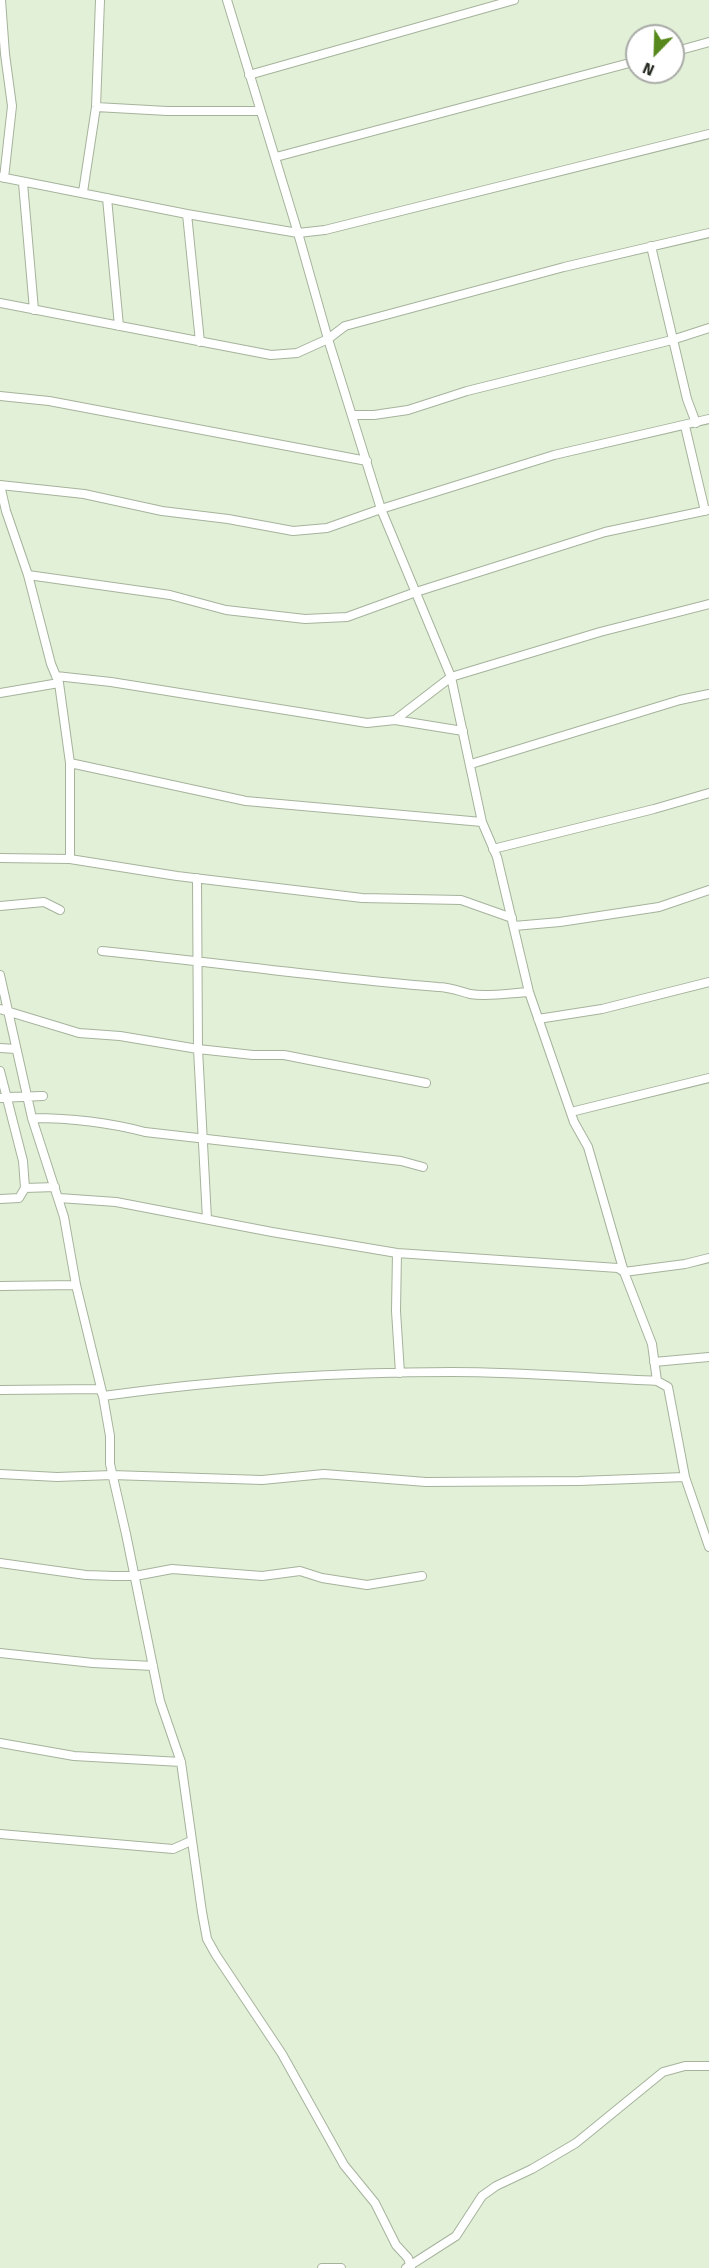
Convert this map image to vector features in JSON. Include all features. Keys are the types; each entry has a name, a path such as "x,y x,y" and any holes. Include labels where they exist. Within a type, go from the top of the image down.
{"street":[{"path":"1,0 12,106 2,178 23,183 83,192 187,214 298,233 325,230 709,134"},
{"path":"83,192 96,107 100,0"},
{"path":"226,0 276,157 328,339 381,509 451,676 482,822 493,849 529,992 571,1112 588,1147 624,1272 651,1344 657,1381"},
{"path":"249,75 514,0"},
{"path":"685,49 709,42"},
{"path":"276,157 625,64"},
{"path":"96,107 167,111 260,111"},
{"path":"23,183 34,310"},
{"path":"107,198 119,326"},
{"path":"187,214 201,342"},
{"path":"0,303 272,355 297,353 328,339 345,326 564,267 709,233"},
{"path":"651,246 672,340 687,399 696,423"},
{"path":"352,416 408,410 467,390 672,340 709,328"},
{"path":"0,396 50,401 367,461"},
{"path":"70,859 70,763 58,680 51,664 28,575 6,511 0,485 84,494 162,511 228,519 293,531 327,528 554,456 709,419"},
{"path":"28,575 170,595 226,610 305,619 347,617 416,592 604,532 707,511 685,426"},
{"path":"395,720 451,676 600,632 709,604"},
{"path":"0,693 58,680 111,682 367,723 395,720 463,731"},
{"path":"471,764 680,700 709,694"},
{"path":"70,763 246,801 482,822"},
{"path":"493,849 643,812 709,793"},
{"path":"0,858 70,859 197,878 362,898 461,900 513,922 560,922 660,907 709,890"},
{"path":"197,878 198,1049 207,1219"},
{"path":"0,906 44,902 60,910"},
{"path":"102,951 197,960 323,977 440,987 470,994 529,992"},
{"path":"0,975 4,1010 16,1049 32,1118 59,1198 76,1285 103,1396 110,1436 109,1455 112,1475 160,1701 181,1762 207,1939 282,2054 344,2165 375,2203 396,2245 408,2258 409,2267 456,2236 477,2203 489,2191 576,2143 663,2072 685,2066 709,2066"},
{"path":"538,1019 602,1009 709,982"},
{"path":"4,1010 79,1033 120,1036 198,1049 253,1055 284,1055 426,1083"},
{"path":"0,1048 16,1049"},
{"path":"0,1071 2,1097 23,1161 25,1188 19,1198 0,1199"},
{"path":"571,1112 709,1078"},
{"path":"2,1097 27,1095"},
{"path":"2,1097 43,1096"},
{"path":"32,1118 62,1118 111,1124 145,1132 401,1161 423,1167"},
{"path":"25,1188 55,1187"},
{"path":"59,1198 116,1202 397,1253 618,1269 624,1272 685,1264 709,1258"},
{"path":"397,1253 396,1311 400,1373"},
{"path":"0,1286 76,1285"},
{"path":"654,1362 709,1357"},
{"path":"103,1396 242,1379 400,1373 527,1374 657,1381 668,1387 685,1477 707,1534 709,1547"},
{"path":"0,1390 100,1389 103,1396"},
{"path":"0,1474 262,1480 324,1474 426,1482 579,1481 685,1477"},
{"path":"0,1563 86,1575 135,1576 172,1569 262,1576 300,1571 322,1578 367,1585 422,1576"},
{"path":"0,1653 93,1663 153,1666"},
{"path":"0,1743 74,1756 181,1762"},
{"path":"0,1834 173,1849 191,1841"},
{"path":"322,2268 341,2268"}]}
